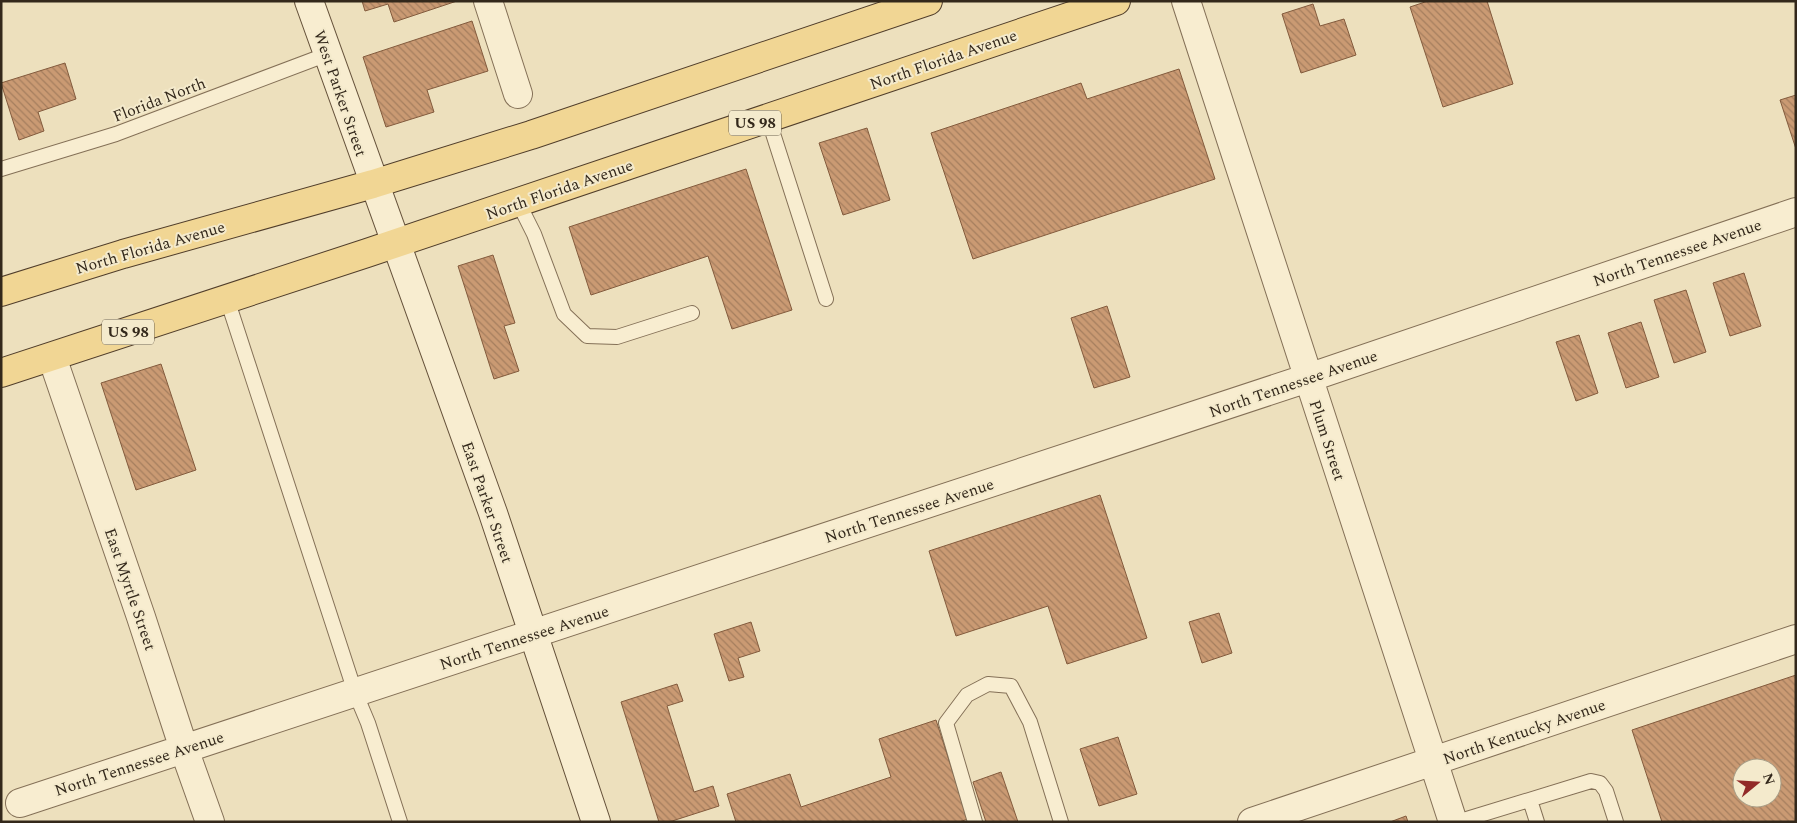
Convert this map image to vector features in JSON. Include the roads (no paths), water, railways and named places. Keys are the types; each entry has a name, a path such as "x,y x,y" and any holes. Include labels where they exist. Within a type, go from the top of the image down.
{"main road":[{"name":"North Florida Avenue","path":"1,292 123,254 373,184 531,135 928,1"},
{"name":"North Florida Avenue","path":"1,373 395,244 1116,1"}],"street":[{"name":"West Parker Street","path":"309,1 373,184"},
{"path":"488,1 518,94"},
{"name":"Plum Street","path":"1186,1 1453,822"},
{"name":"East Parker Street","path":"373,184 492,513 596,822"},
{"name":"North Tennessee Avenue","path":"20,803 1308,378 1796,212"},
{"name":"East Myrtle Street","path":"52,357 210,822"},
{"name":"North Kentucky Avenue","path":"1252,822 1796,639"}],"lane":[{"name":"Florida North","path":"1,169 116,134 328,54"},
{"path":"768,118 826,299"},
{"path":"518,202 534,234 564,314 587,336 617,337 692,313"},
{"path":"227,300 355,692 368,723 400,822"},
{"path":"975,822 946,723 967,695 988,684 1011,686 1030,722 1061,822"},
{"path":"1457,822 1591,781 1600,783 1606,791 1616,822"},
{"path":"1530,800 1537,822"}]}
